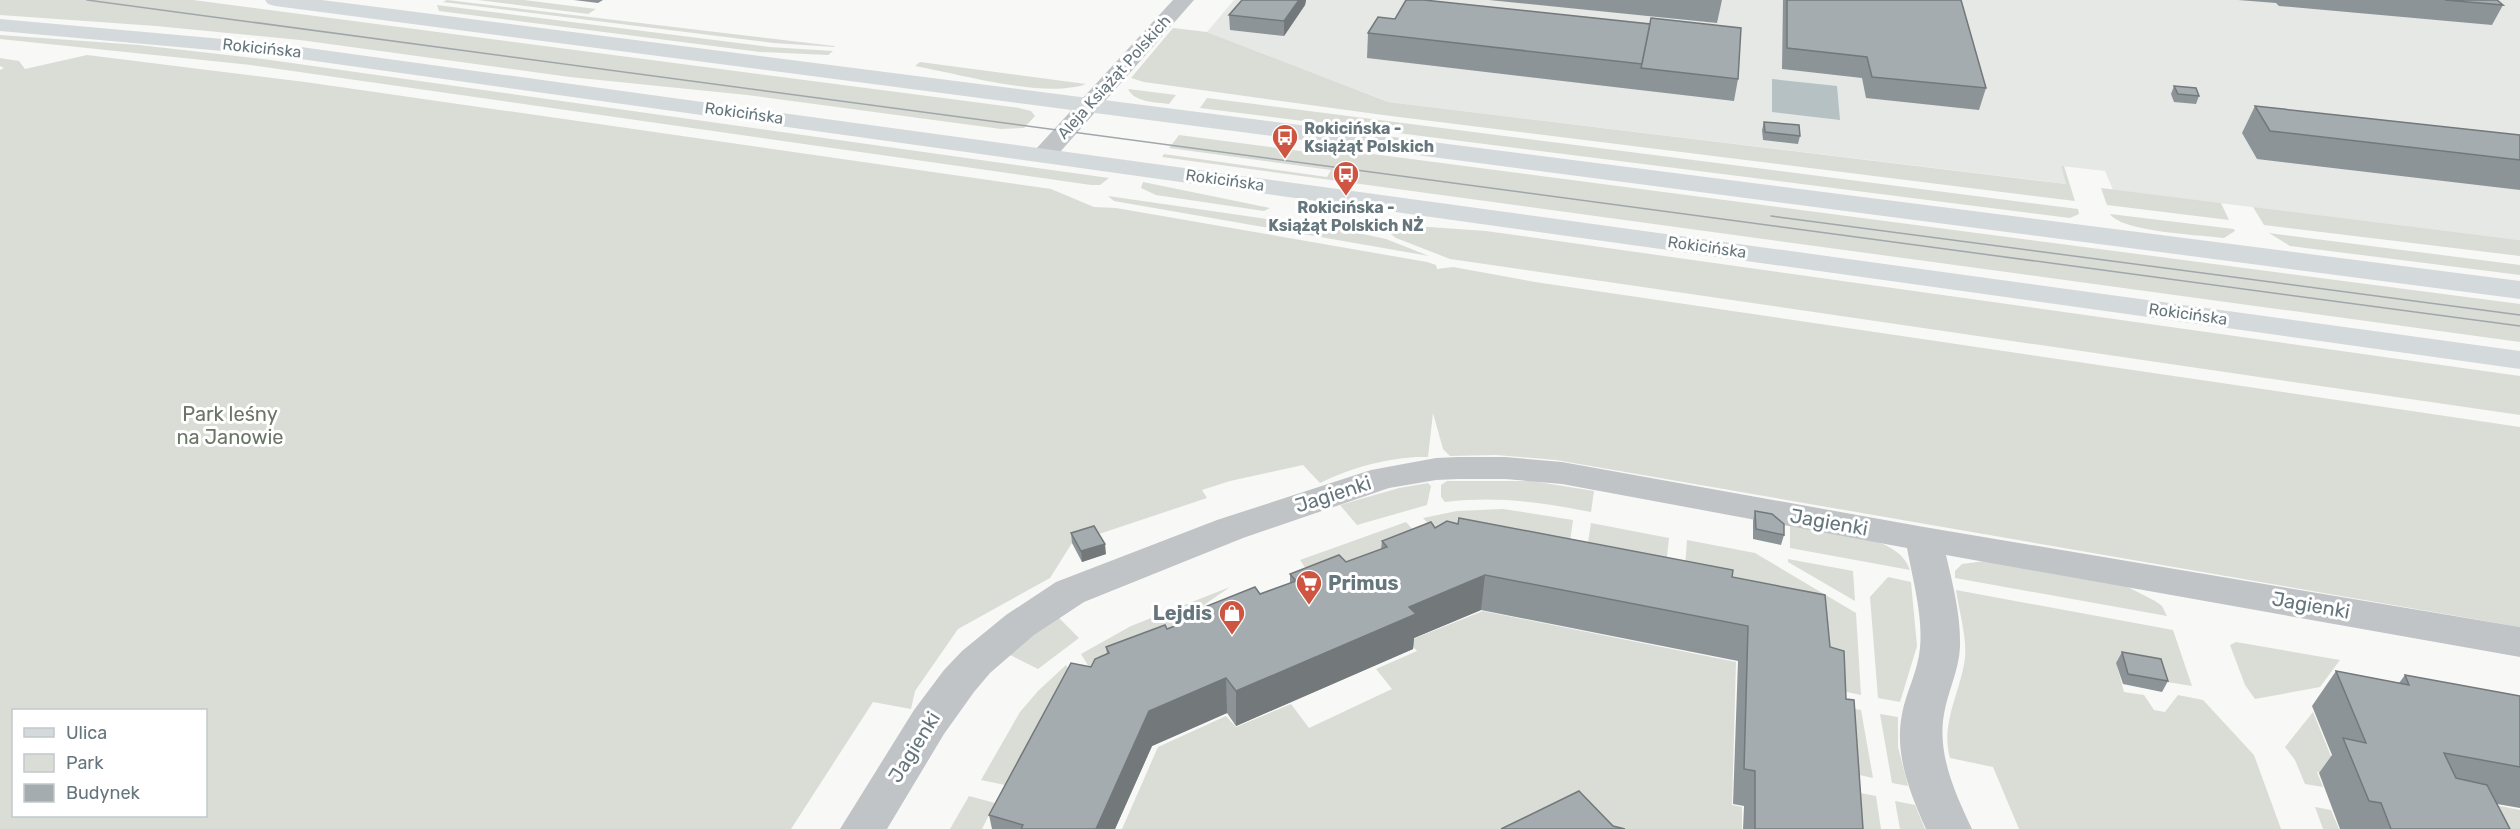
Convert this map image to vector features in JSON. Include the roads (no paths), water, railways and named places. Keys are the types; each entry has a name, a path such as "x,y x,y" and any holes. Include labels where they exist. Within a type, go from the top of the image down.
{"main road":[{"path":"274,0 2520,290"},
{"name":"Rokicińska","path":"0,25 279,50 1044,154 2520,360"}],"street":[{"name":"Aleja Książąt Polskich","path":"1044,154 1184,0"},
{"name":"Jagienki","path":"863,829 929,722 976,662 1035,614 1070,592 1230,529 1383,478 1436,469 1544,470 1924,539 2520,642"},
{"path":"1924,539 1940,645 1937,667 1923,714 1922,755 1936,801 1949,829"}],"tram line":[{"path":"87,0 2520,326"},
{"path":"1771,216 2520,315"}],"place":[{"name":"Rokicińska - Książąt Polskich","path":"1285,160"},
{"name":"Rokicińska - Książąt Polskich NŻ","path":"1346,197"},
{"name":"Primus","path":"1309,606"},
{"name":"Lejdis","path":"1232,636"}],"park label":[{"name":"Park leśny na Janowie","path":"230,426"}]}
